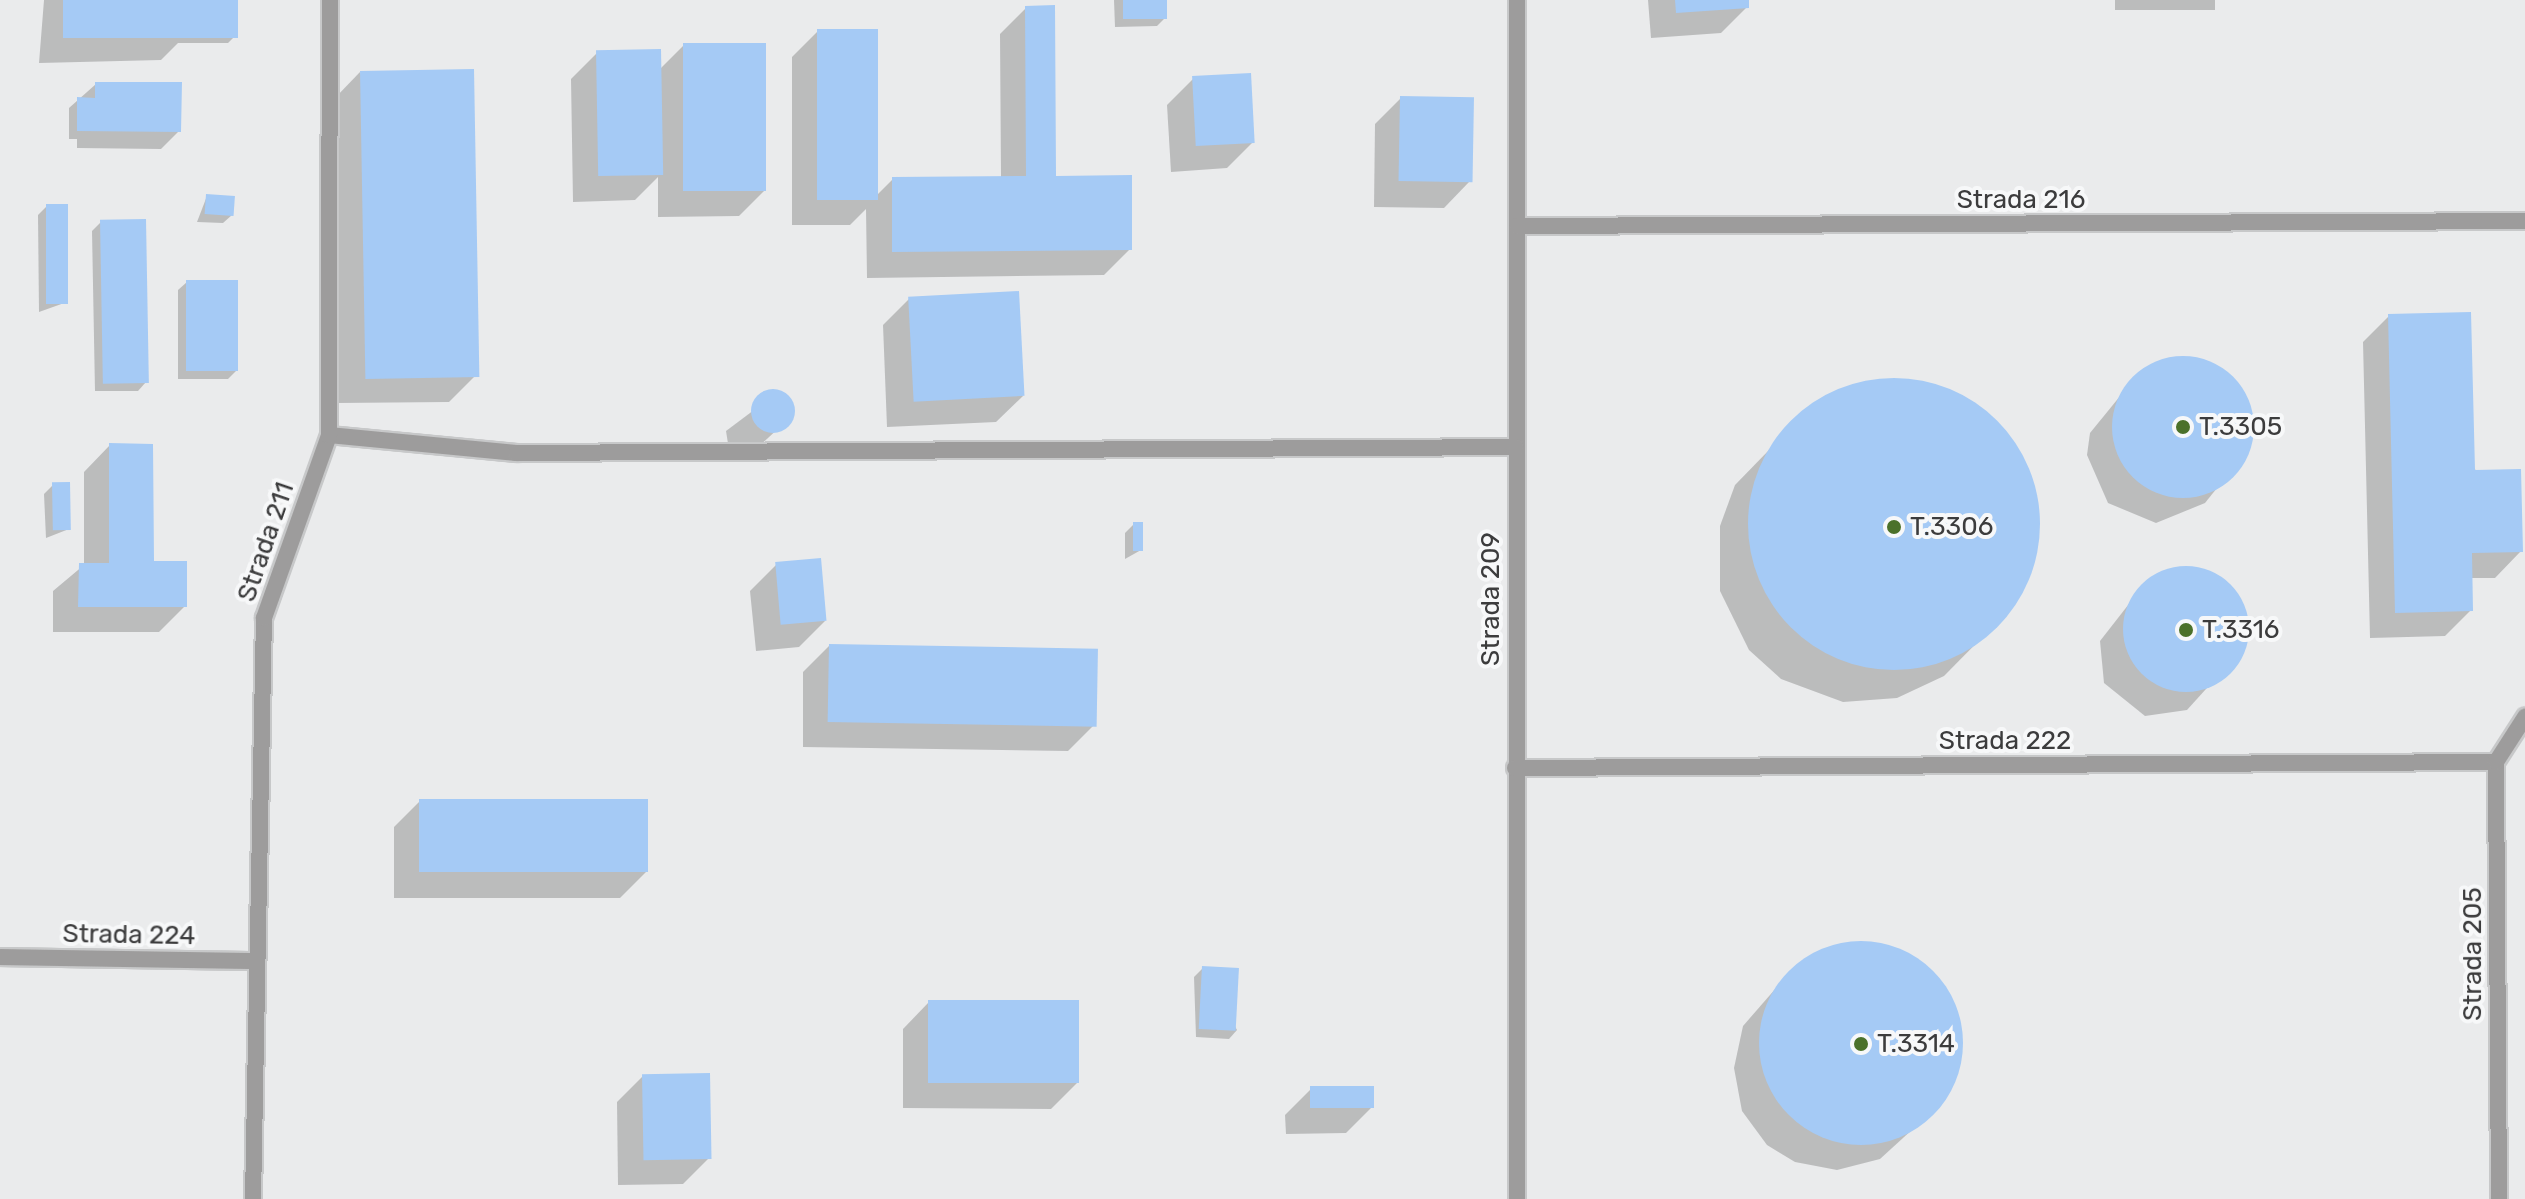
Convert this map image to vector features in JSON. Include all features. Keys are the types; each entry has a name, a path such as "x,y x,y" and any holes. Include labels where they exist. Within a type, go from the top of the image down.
{"lane":[{"name":"Strada 211","path":"253,1199 264,618 329,435 330,0"},
{"name":"Strada 209","path":"1517,0 1517,1199"},
{"name":"Strada 216","path":"1517,226 2525,221"},
{"path":"329,435 516,453 1516,447"},
{"path":"2496,762 2525,717"},
{"name":"Strada 222","path":"1515,768 2496,762"},
{"name":"Strada 205","path":"2496,762 2499,1199"},
{"name":"Strada 224","path":"0,957 257,961"}],"building":[{"path":"63,0 238,0 238,38 63,38"},
{"path":"1123,0 1167,0 1167,19 1123,19"},
{"path":"1675,0 1749,0 1749,8 1676,13"},
{"path":"1055,5 1056,176 1132,175 1132,250 892,252 892,177 1026,176 1025,6"},
{"path":"817,29 878,29 878,200 817,200"},
{"path":"683,43 766,43 766,191 683,191"},
{"path":"661,49 663,175 598,176 596,50"},
{"path":"474,69 479,377 365,379 360,71"},
{"path":"1251,73 1255,143 1196,146 1192,76"},
{"path":"95,82 182,82 181,132 77,131 77,97 95,98"},
{"path":"1400,96 1474,97 1473,182 1399,181"},
{"path":"206,194 235,196 234,216 205,214"},
{"path":"46,204 68,204 68,304 46,304"},
{"path":"146,219 149,383 103,384 100,220"},
{"path":"186,280 238,280 238,371 186,371"},
{"path":"1019,291 1024,396 914,402 908,297"},
{"path":"2471,312 2475,470 2521,469 2523,552 2472,553 2473,611 2395,613 2388,314"},
{"name":"T.3305","path":"2183,356 2210,362 2233,377 2248,400 2254,427 2248,454 2233,477 2210,492 2183,498 2156,492 2133,477 2118,454 2112,427 2118,400 2133,377 2156,362"},
{"name":"T.3306","path":"1880,378 1908,378 1936,384 1963,395 1998,420 2016,443 2029,468 2038,495 2038,553 2029,580 2016,605 1998,628 1963,653 1936,664 1908,670 1880,670 1852,664 1825,653 1790,628 1765,593 1754,566 1748,538 1748,510 1754,482 1765,455 1790,420 1825,395 1852,384"},
{"path":"773,389 789,395 795,411 789,427 773,433 757,427 751,411 757,395"},
{"path":"109,443 153,444 154,561 187,561 187,607 78,607 79,563 109,563"},
{"path":"52,482 70,482 71,530 53,530"},
{"path":"1133,522 1143,522 1143,551 1133,551"},
{"path":"821,558 826,621 781,625 775,562"},
{"name":"T.3316","path":"2186,566 2210,571 2230,585 2244,605 2249,629 2244,653 2230,673 2210,687 2186,692 2162,687 2142,673 2128,653 2123,629 2128,605 2142,585 2162,571"},
{"path":"829,644 1098,649 1097,727 828,722"},
{"path":"419,799 648,799 648,872 419,872"},
{"name":"T.3314","path":"1861,941 1900,949 1918,958 1933,971 1946,986 1955,1004 1963,1043 1955,1082 1946,1100 1933,1115 1918,1128 1900,1137 1861,1145 1822,1137 1804,1128 1789,1115 1776,1100 1767,1082 1759,1043 1767,1004 1776,986 1789,971 1804,958 1822,949"},
{"path":"1202,966 1239,968 1236,1031 1199,1029"},
{"path":"928,1000 1079,1000 1079,1083 928,1083"},
{"path":"710,1073 712,1159 644,1160 642,1074"},
{"path":"1310,1086 1374,1086 1374,1108 1310,1108"}],"place":[{"name":"T.3305","path":"2183,427"},
{"name":"T.3306","path":"1894,527"},
{"name":"T.3316","path":"2186,630"},
{"name":"T.3314","path":"1861,1044"}]}
